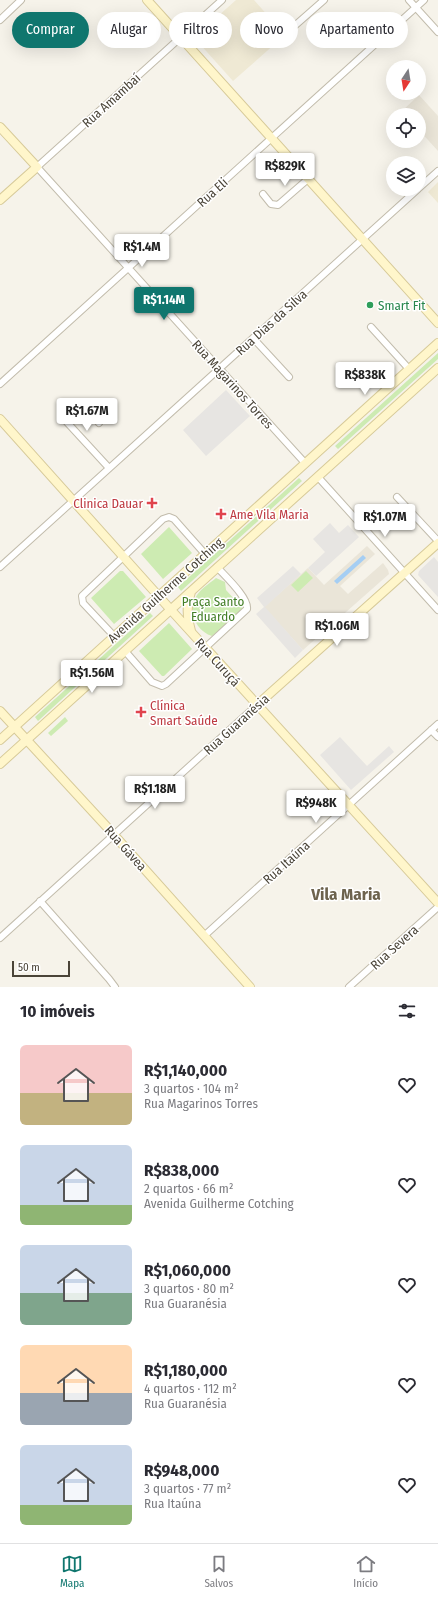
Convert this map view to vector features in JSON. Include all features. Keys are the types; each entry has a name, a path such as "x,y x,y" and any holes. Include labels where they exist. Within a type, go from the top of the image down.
{"main road":[{"path":"146,0 169,26"},
{"path":"189,48 438,323"},
{"name":"Rua Magarinos Torres","path":"0,127 37,167"},
{"name":"Rua Amambaí","path":"0,200 37,167"},
{"name":"Avenida Guilherme Cotching","path":"0,740 438,343"},
{"name":"Avenida Guilherme Cotching","path":"0,764 438,368"},
{"name":"Rua Curuçá","path":"0,419 72,501 438,903"},
{"name":"Rua Guaranésia","path":"257,705 438,542"},
{"path":"191,632 187,615 189,596 192,591"},
{"name":"Rua Gávea","path":"0,711 114,835 250,987"}],"street":[{"path":"0,20 22,0"},
{"name":"Rua Amambaí","path":"209,12 222,0"},
{"path":"298,24 324,0"},
{"path":"409,0 438,32"},
{"name":"Rua Eli","path":"0,384 424,0"},
{"name":"Rua Amambaí","path":"37,167 169,48"},
{"name":"Rua Magarinos Torres","path":"37,167 305,463"},
{"name":"Rua Dias da Silva","path":"426,181 438,171"},
{"path":"262,194 272,204 278,205 308,179"},
{"name":"Rua Dias da Silva","path":"0,567 409,196"},
{"path":"371,327 409,369"},
{"path":"254,338 289,377"},
{"path":"99,423 81,403 64,419 109,468"},
{"path":"318,477 438,610"},
{"path":"397,497 438,542"},
{"path":"114,636 83,603 81,598 163,519 169,517 177,521 205,554"},
{"path":"125,651 152,682 162,686 166,684 246,612 248,606 244,598 218,568"},
{"name":"Rua Guaranésia","path":"0,938 257,705"},
{"name":"Rua Itaúna","path":"204,936 438,724"},
{"path":"432,730 438,737"},
{"path":"40,901 115,987"},
{"name":"Rua Severa","path":"349,987 438,907"}],"shaded area":[{"path":"236,0 254,0 265,12 240,12 240,48 270,48 233,81 203,48 232,48 232,12 223,12"},
{"path":"414,100 424,100 438,116 438,151 426,138 426,108 405,108"},
{"path":"438,182 438,203 428,192"},
{"path":"226,390 250,416 206,456 183,430"},
{"path":"330,523 339,533 348,525 359,537 316,576 308,568 325,552 313,539"},
{"path":"367,546 375,554 340,586 348,594 383,563 389,574 303,650 264,607 308,568 324,585"},
{"path":"434,557 438,562 438,597 418,575 419,571"},
{"path":"293,566 301,574 265,607 303,650 295,658 256,614 264,607 257,598"},
{"path":"340,737 367,766 389,746 394,752 351,790 320,755"}],"green space":[{"path":"438,353 438,359 338,449 335,446"},
{"path":"299,478 302,481 181,591 178,587"},
{"name":"Praça Santo Eduardo","path":"169,527 192,553 163,579 141,554"},
{"name":"Praça Santo Eduardo","path":"120,571 123,571 146,597 114,624 91,598"},
{"path":"306,571 313,578 298,592 291,585"},
{"name":"Praça Santo Eduardo","path":"216,578 225,582 226,590 236,601 243,601 243,610 212,636 201,630 197,625 194,619 192,607 199,592"},
{"path":"150,613 153,616 38,721 35,717"},
{"name":"Praça Santo Eduardo","path":"169,623 192,649 164,676 162,676 139,651"},
{"path":"65,717 68,721 51,736 48,733"}],"water":[{"path":"363,555 366,558 337,584 334,581"}],"place":[{"name":"Smart Fit","path":"370,305"},
{"name":"Clinica Dauar","path":"152,503"},
{"name":"Ame Vila Maria","path":"221,514"},
{"name":"Clínica Smart Saúde","path":"141,712"}],"district":[{"name":"Vila Maria","path":"346,894"}]}
